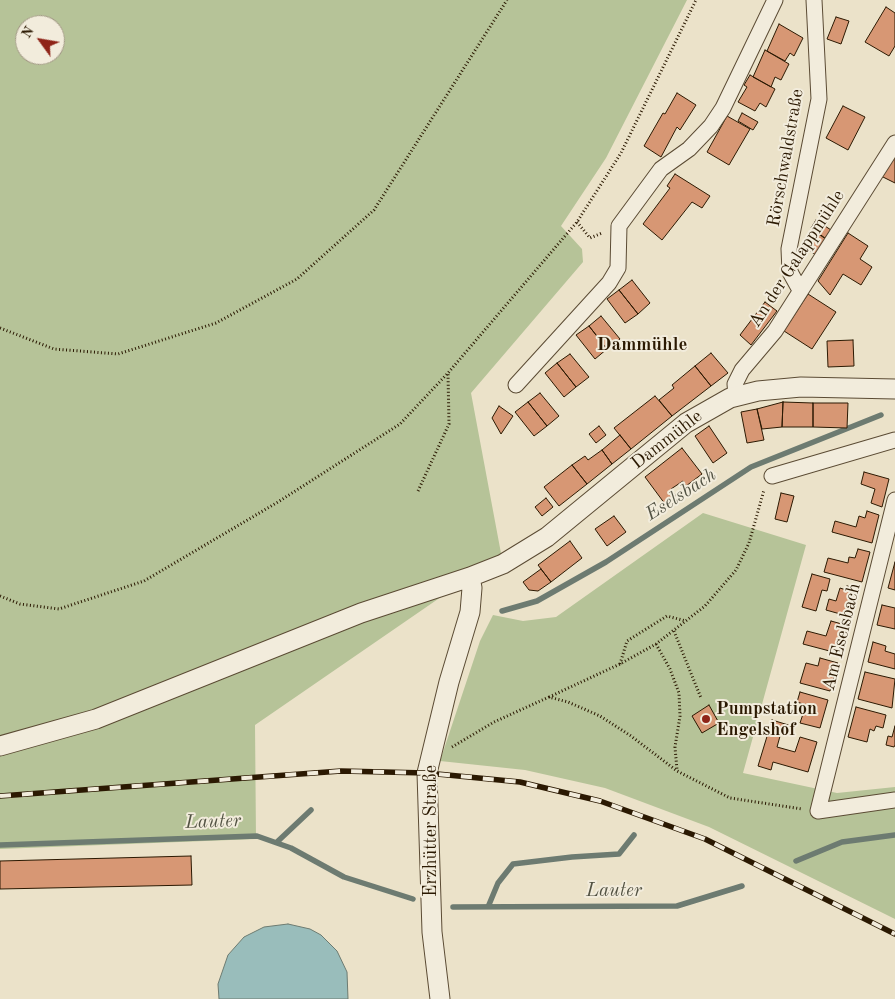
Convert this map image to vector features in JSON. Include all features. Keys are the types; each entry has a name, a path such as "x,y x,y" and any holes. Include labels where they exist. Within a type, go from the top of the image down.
{"street":[{"path":"516,385 609,284 618,268 619,226 661,169 689,149 712,126 723,108 775,0"},
{"name":"Rörschwaldstraße","path":"800,290 790,272 789,249 819,99 814,0"},
{"name":"An der Galappmühle","path":"736,396 735,384 739,374 775,330 895,143"},
{"name":"Dammühle","path":"0,746 96,720 361,614 470,578 529,549 686,423 711,407 736,396 801,387 895,389"},
{"path":"772,476 895,440"},
{"name":"Am Eselsbach","path":"818,811 895,500"},
{"name":"Erzhütter Straße","path":"440,999 434,953 427,773 449,682 470,612 472,588 470,578"},
{"path":"818,811 895,800"}],"path":[{"path":"0,328 54,349 118,354 216,323 297,279 374,210 507,0"},
{"path":"0,596 20,604 59,609 144,581 278,502 400,424 448,373 577,222 621,152 696,0"},
{"path":"577,222 590,238 619,226"},
{"path":"418,491 449,424 448,373"},
{"path":"430,760 494,722 620,664 656,644 705,606 736,570 749,542 765,489 772,476"},
{"path":"620,664 627,641 667,616 686,621"},
{"path":"674,631 701,698"},
{"path":"656,644 670,669 679,692 680,716 675,747 677,771"},
{"path":"548,697 568,702 600,716 631,736 677,771 730,798 818,811"}],"green space":[{"path":"0,0 687,0 606,158 561,226 582,249 583,262 471,393 503,564 470,577 255,725 256,839 0,849"},
{"path":"703,513 806,545 743,773 837,793 895,787 895,919 709,827 605,788 525,770 440,761 480,641 493,615 523,621 556,617"}],"water":[{"path":"288,924 310,929 321,935 337,951 347,972 348,999 219,999 218,984 228,955 244,937 264,927"}],"building":[{"path":"886,7 895,13 895,46 889,56 865,42"},
{"path":"836,17 849,21 841,44 827,39"},
{"path":"779,24 803,38 794,56 790,53 785,61 767,51"},
{"path":"765,50 789,64 781,80 775,77 771,87 753,77"},
{"path":"750,75 775,89 766,107 760,103 755,111 738,102 747,87 744,85"},
{"path":"677,93 696,105 680,130 677,127 661,157 644,146"},
{"path":"843,106 865,117 848,150 826,138"},
{"path":"742,113 758,122 753,130 738,121"},
{"path":"727,116 750,129 729,165 707,152"},
{"path":"895,154 895,183 881,176"},
{"path":"675,174 710,196 702,208 692,202 662,240 643,224 670,188 667,186"},
{"path":"816,220 831,230 825,238 811,228"},
{"path":"812,230 826,239 816,255 802,246"},
{"path":"848,233 868,246 860,259 872,267 861,285 843,274 830,295 818,281"},
{"path":"632,280 650,303 638,314 619,290"},
{"path":"619,290 638,314 625,323 607,299"},
{"path":"808,294 836,312 812,349 784,331"},
{"path":"765,302 777,311 751,345 740,335"},
{"path":"601,316 620,339 607,349 589,326"},
{"path":"589,326 607,349 595,359 576,335"},
{"path":"853,340 854,366 828,367 827,341"},
{"path":"711,353 728,373 711,386 695,366"},
{"path":"570,354 589,377 576,387 557,363"},
{"path":"557,363 576,387 564,397 545,373"},
{"path":"695,366 711,386 672,416 659,400 674,388 672,385"},
{"path":"540,393 559,416 547,426 528,402"},
{"path":"655,396 672,416 631,449 614,428"},
{"path":"528,402 547,426 534,436 515,412"},
{"path":"783,402 782,427 762,429 757,409"},
{"path":"783,402 813,403 813,427 782,427"},
{"path":"813,403 848,403 847,428 813,427"},
{"path":"499,406 513,416 501,434 492,418"},
{"path":"757,409 764,440 747,443 741,412"},
{"path":"599,426 606,435 596,443 589,434"},
{"path":"709,426 727,453 713,463 695,436"},
{"path":"620,435 631,449 612,464 602,450"},
{"path":"682,448 702,474 686,486 683,481 671,489 676,496 665,504 645,477"},
{"path":"602,450 612,464 587,484 572,465 585,456 588,460"},
{"path":"572,465 587,484 559,506 544,487"},
{"path":"864,472 889,479 882,507 871,503 875,489 861,484"},
{"path":"781,493 794,496 787,522 775,519"},
{"path":"546,498 553,507 542,516 535,507"},
{"path":"867,511 879,515 872,543 832,532 835,521 856,527 859,516 865,518"},
{"path":"614,516 626,532 607,546 595,529"},
{"path":"570,541 582,558 551,582 538,565"},
{"path":"858,549 870,552 862,582 824,572 828,558 848,563 849,557 855,558"},
{"path":"895,562 895,590 888,588"},
{"path":"541,569 551,582 538,591 529,590 523,582"},
{"path":"812,574 830,579 827,591 822,590 816,611 802,607"},
{"path":"847,586 859,589 851,617 826,610 829,599 836,601 840,588 846,590"},
{"path":"882,605 895,608 895,629 877,625"},
{"path":"831,621 849,626 841,654 803,644 807,631 826,636"},
{"path":"873,642 886,646 885,651 895,654 895,669 868,662"},
{"path":"820,658 838,663 830,691 800,683 806,663 818,666"},
{"path":"865,672 895,679 892,708 858,699"},
{"path":"800,692 828,700 820,728 800,723 806,705 797,702"},
{"name":"Pumpstation Engelshof","path":"709,705 719,723 702,733 692,716"},
{"path":"856,707 886,715 883,728 876,726 874,731 870,729 867,742 848,737"},
{"path":"772,720 795,727 793,732 782,729 777,747 795,752 800,737 817,742 808,772 773,762 771,770 758,766"},
{"path":"895,726 895,745 894,747 886,745 888,736 892,737"},
{"path":"191,856 192,885 0,889 0,861"}],"waterway":[{"name":"Eselsbach","path":"502,611 537,601 606,562 751,467 881,415"},
{"name":"Eselsbach","path":"277,842 311,810"},
{"path":"488,907 498,883 513,864 619,854 634,835"},
{"name":"Lauter","path":"796,861 842,842 895,835"},
{"name":"Lauter","path":"0,845 257,836 291,848 344,877 413,899"},
{"name":"Lauter","path":"453,907 677,906 742,886"}],"railway":[{"path":"0,796 341,771 427,773 520,782 600,801 705,839 895,934"}],"place":[{"name":"Pumpstation Engelshof","path":"706,719"}],"district":[{"name":"Dammühle","path":"642,345"}]}
